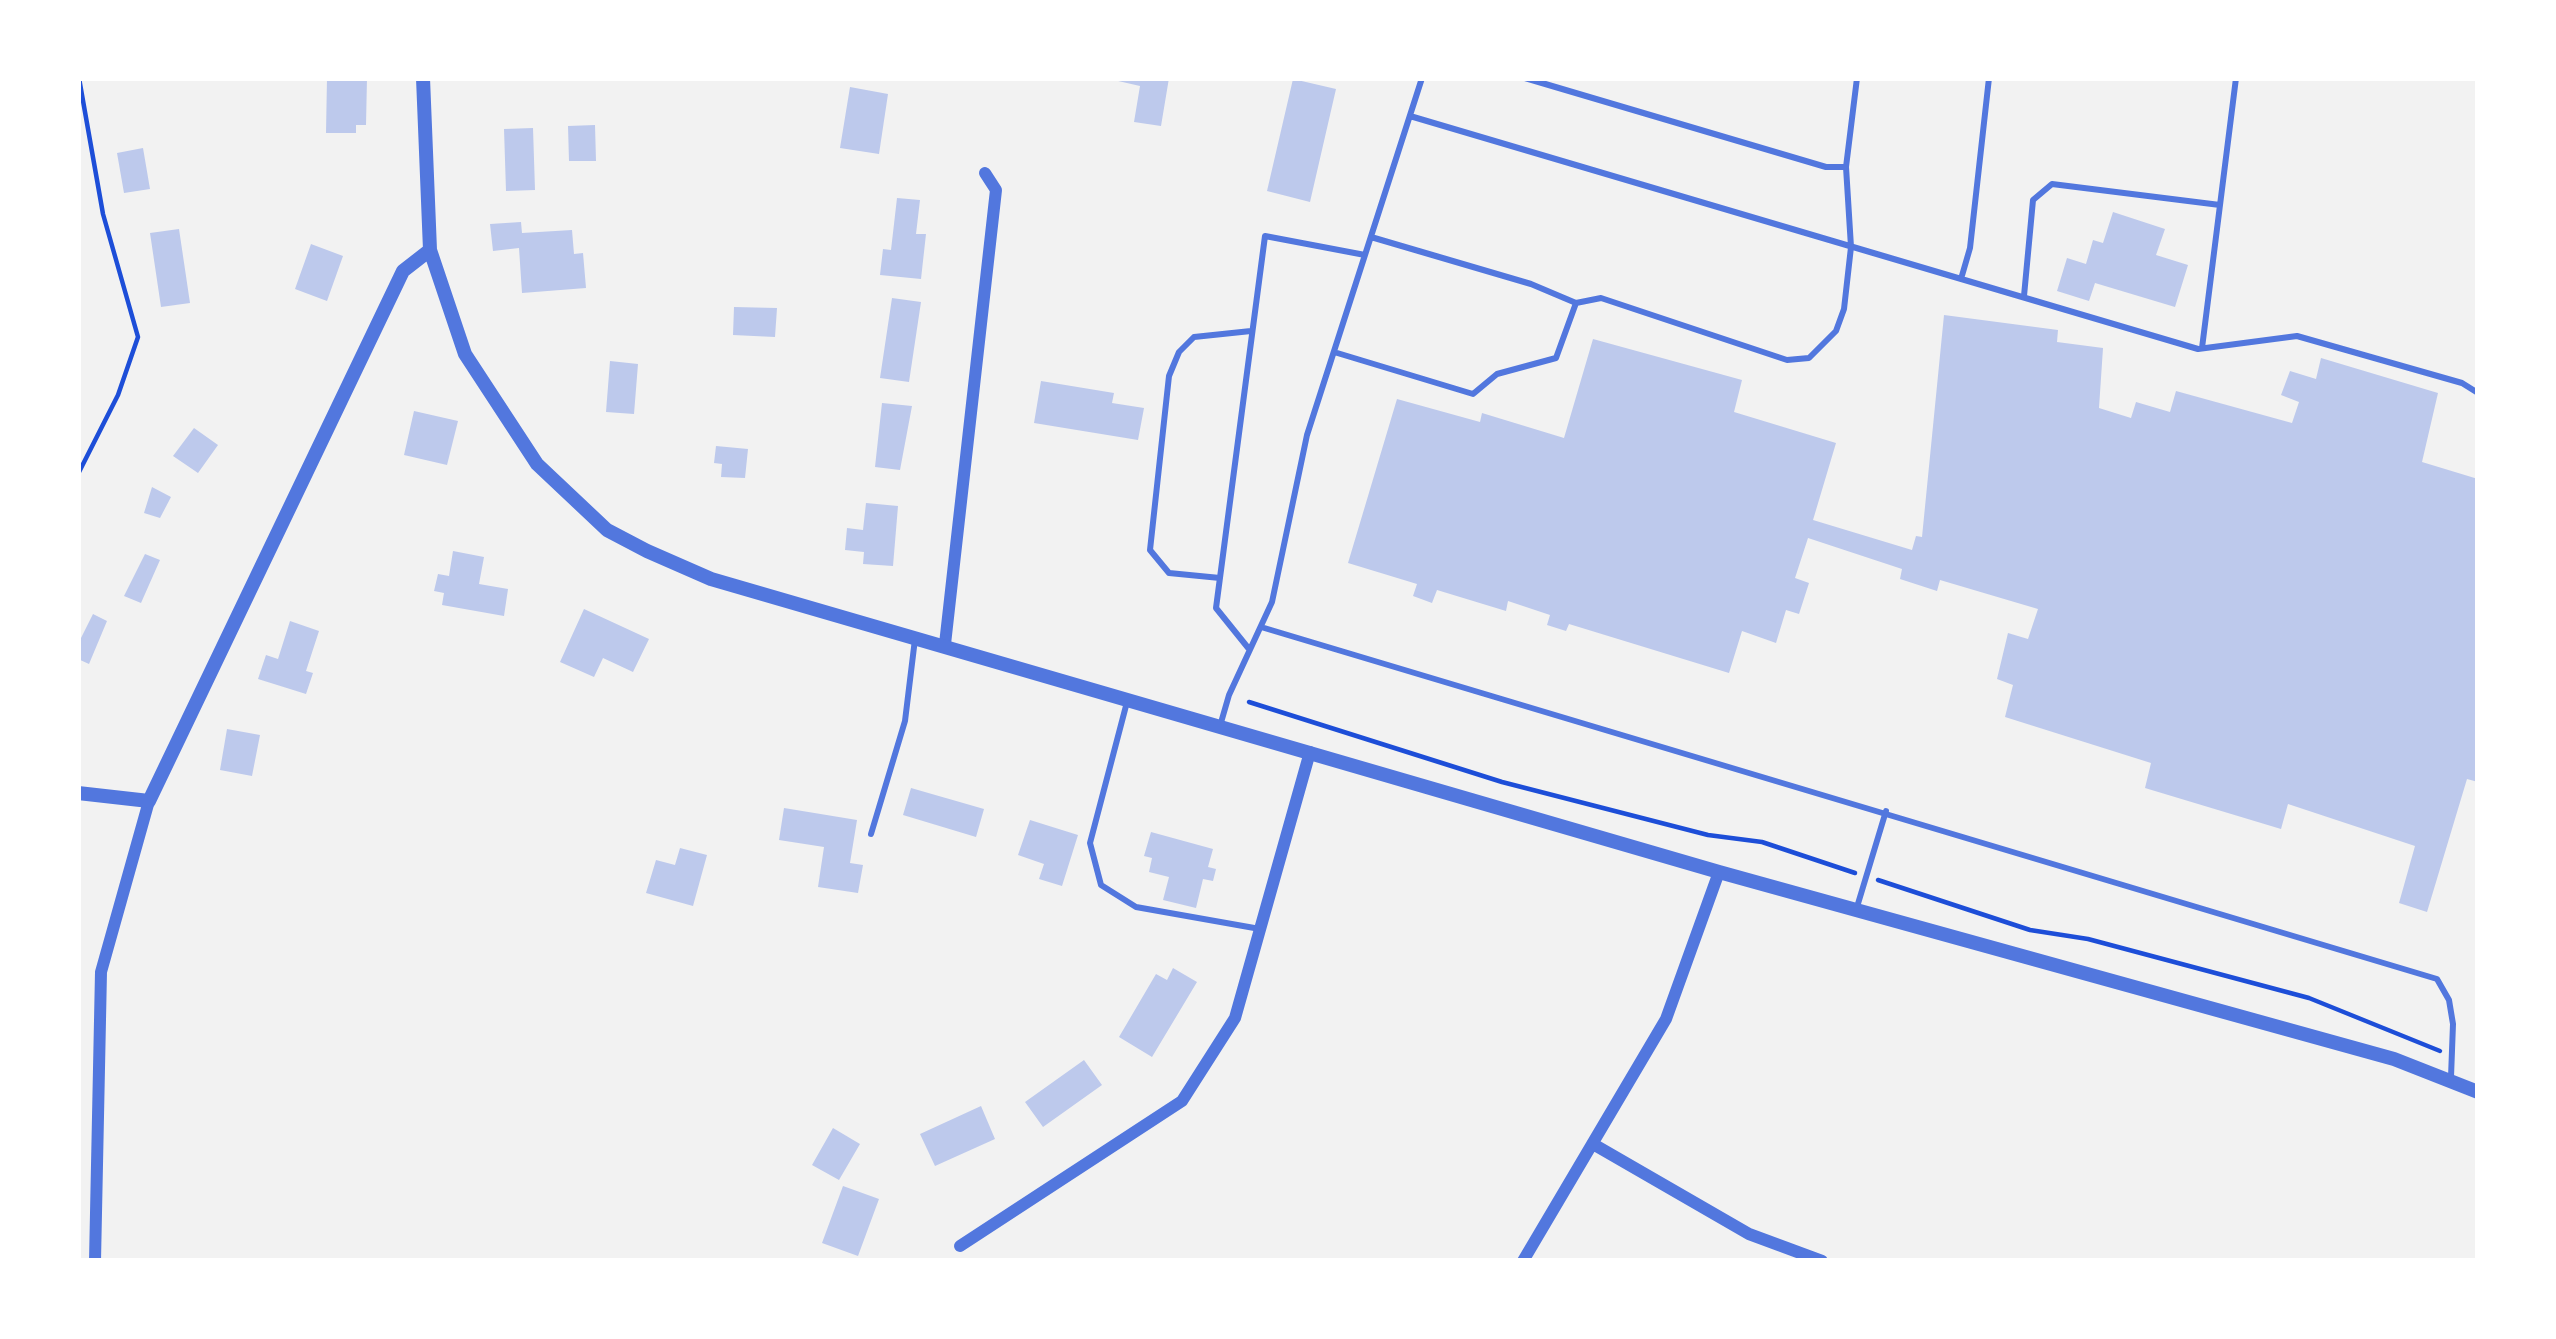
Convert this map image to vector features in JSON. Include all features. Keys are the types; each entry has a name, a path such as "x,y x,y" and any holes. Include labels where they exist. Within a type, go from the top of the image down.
{"street":[{"path":"423,78 430,250 444,302 483,389 537,464 608,530 710,578 1719,872 2451,1077 2478,1092"},
{"path":"946,644 996,190 986,173"},
{"path":"95,1261 101,972 148,800 403,271 430,250"},
{"path":"960,1246 1182,1101 1235,1018 1310,752"},
{"path":"78,793 148,800"},
{"path":"1523,1261 1666,1019 1719,872"},
{"path":"1593,1144 1749,1234 1822,1261"}],"lane":[{"path":"1220,726 1272,602 1307,435 1422,78"},
{"path":"1525,78 1826,167 1846,167"},
{"path":"1371,237 1531,284 1576,303 1601,298 1787,360 1809,358 1836,331 1851,247 1846,167 1857,78"},
{"path":"1960,278 1970,248 1989,78"},
{"path":"2202,349 2236,78"},
{"path":"1410,116 2202,349 2297,336 2462,383 2478,393"},
{"path":"2024,297 2033,200 2052,184 2220,205"},
{"path":"1250,650 1216,608 1265,236 1365,255"},
{"path":"1334,352 1473,394 1497,374 1556,358 1576,303"},
{"path":"1220,578 1169,574 1150,550 1169,376 1179,352 1194,337 1251,331"},
{"path":"1261,627 2437,979 2449,1000 2453,1024 2451,1077"},
{"path":"871,834 905,722 916,635"},
{"path":"1128,698 1090,843 1101,885 1136,907 1260,929"},
{"path":"1856,910 1886,811"}],"path":[{"path":"78,474 125,378 138,337 104,214 79,78"}],"building":[{"path":"327,78 367,78 366,125 356,125 356,133 326,133"},
{"path":"1105,78 1169,78 1161,126 1134,122 1140,86"},
{"path":"1293,79 1336,89 1310,202 1267,191"},
{"path":"850,87 888,94 879,154 840,148"},
{"path":"595,125 596,161 569,161 568,126"},
{"path":"533,128 535,190 506,191 504,129"},
{"path":"143,148 150,189 124,193 117,153"},
{"path":"897,198 920,200 916,234 926,234 921,279 880,275 883,249 891,250"},
{"path":"2113,212 2165,229 2156,255 2188,265 2175,307 2095,283 2089,301 2057,291 2067,258 2086,264 2093,240 2103,243"},
{"path":"521,222 522,233 572,230 574,254 583,253 586,288 522,293 519,248 493,251 490,224"},
{"path":"179,229 190,303 161,307 150,233"},
{"path":"311,244 343,256 327,301 295,289"},
{"path":"892,298 921,302 909,382 880,378"},
{"path":"734,307 777,308 775,337 733,335"},
{"path":"1944,315 2058,330 2057,342 2103,348 2099,408 2131,418 2136,402 2170,412 2176,391 2292,423 2299,402 2281,395 2290,371 2316,379 2321,358 2438,393 2422,462 2478,479 2478,782 2467,779 2427,912 2399,903 2415,846 2288,804 2281,829 2145,788 2151,763 2005,717 2013,685 1997,679 2008,633 2028,639 2038,609 1940,580 1937,591 1900,579 1902,569 1808,538 1795,578 1809,583 1799,614 1786,610 1776,643 1742,631 1729,673 1569,624 1566,631 1547,625 1550,615 1508,601 1506,611 1437,590 1432,603 1413,596 1417,584 1348,563 1397,399 1480,422 1482,413 1564,438 1593,339 1742,380 1734,412 1836,443 1813,520 1912,550 1916,536 1922,537"},
{"path":"610,361 638,364 634,414 606,412"},
{"path":"1041,381 1114,393 1112,403 1144,408 1138,440 1034,423"},
{"path":"882,403 912,406 900,470 875,467"},
{"path":"414,411 458,421 447,465 404,455"},
{"path":"194,428 218,445 198,473 173,456"},
{"path":"716,446 748,449 745,478 721,477 722,464 714,463"},
{"path":"152,487 171,497 160,518 144,513"},
{"path":"866,503 898,506 893,566 863,564 864,552 845,550 847,528 863,530"},
{"path":"453,551 484,557 479,584 508,589 504,616 442,605 444,593 434,591 438,574 449,576"},
{"path":"145,554 160,560 141,603 124,596"},
{"path":"584,609 649,639 633,672 603,658 594,677 560,662"},
{"path":"93,614 107,621 89,664 78,659 78,644"},
{"path":"290,621 319,631 306,671 313,673 306,694 258,679 266,655 278,659"},
{"path":"227,729 260,735 252,776 220,770"},
{"path":"911,788 984,809 976,837 903,815"},
{"path":"784,808 857,820 850,863 863,865 858,893 818,887 824,847 779,840"},
{"path":"1030,820 1078,835 1062,886 1039,879 1044,864 1018,855"},
{"path":"1151,832 1213,849 1208,867 1216,869 1213,881 1203,879 1196,908 1163,900 1169,877 1149,872 1152,858 1144,856"},
{"path":"680,848 707,855 693,906 646,893 656,860 675,865"},
{"path":"1173,968 1197,982 1152,1057 1119,1037 1156,974 1167,980"},
{"path":"1084,1060 1102,1085 1043,1127 1025,1102"},
{"path":"981,1106 995,1139 935,1166 920,1134"},
{"path":"833,1128 860,1144 839,1180 812,1165"},
{"path":"843,1186 879,1199 858,1256 822,1243"}]}
